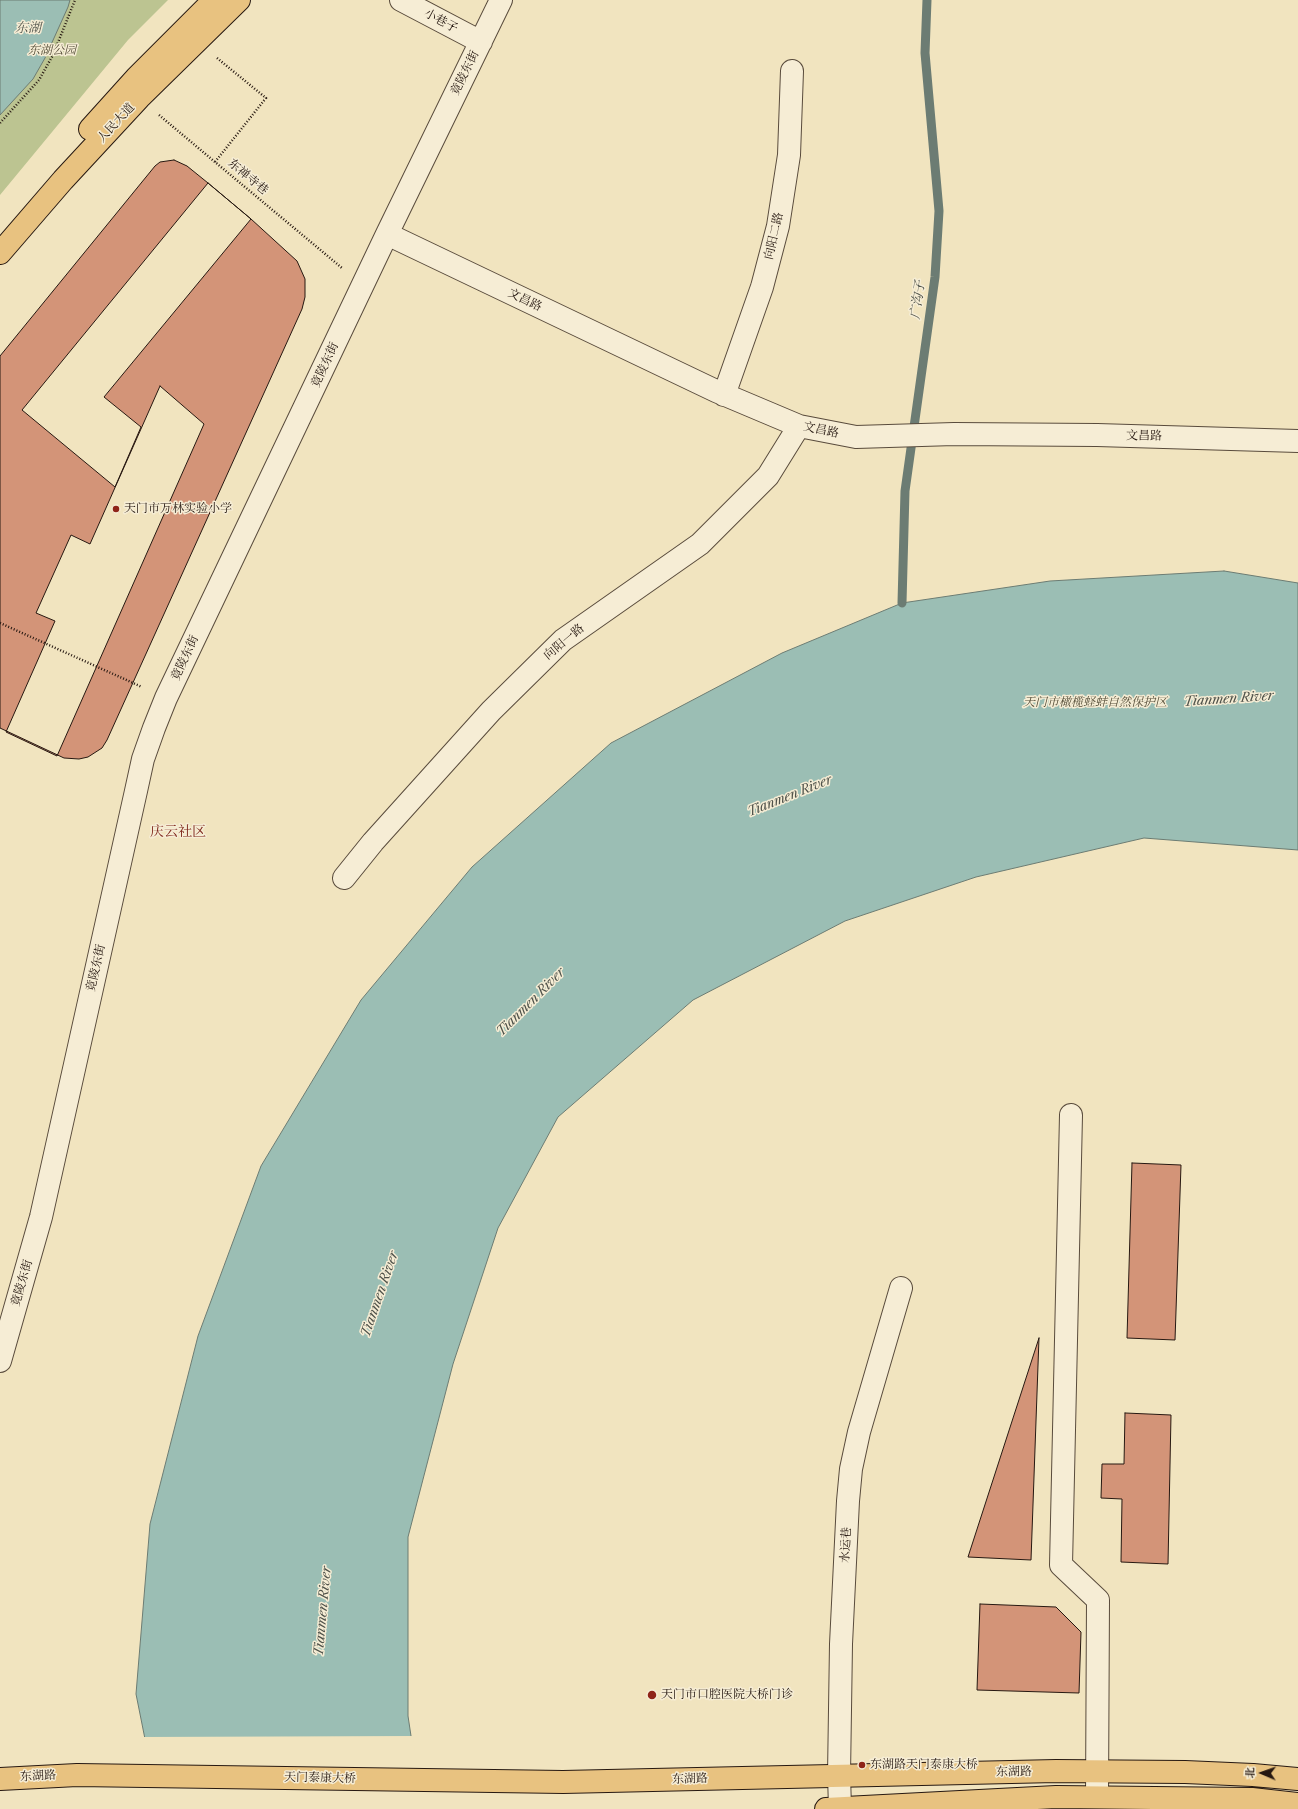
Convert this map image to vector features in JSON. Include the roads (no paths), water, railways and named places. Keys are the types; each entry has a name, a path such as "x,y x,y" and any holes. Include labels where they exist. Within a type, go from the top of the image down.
{"main road":[{"name":"人民大道","path":"0,253 63,180 139,98 197,41 226,2"},
{"name":"人民大道","path":"0,231 51,171 136,78 226,2"},
{"name":"东湖路","path":"563,1782 839,1775 1097,1771 1184,1772 1288,1778"},
{"name":"东湖路","path":"0,1779 76,1775"},
{"name":"天门泰康大桥","path":"76,1775 563,1782"},
{"path":"833,1808 977,1800 1097,1797 1222,1804 1252,1799 1286,1805"}],"street":[{"name":"小巷子","path":"401,0 481,42"},
{"name":"竟陵东街","path":"0,1361 40,1217 143,758 166,698 387,234 501,0"},
{"name":"向阳二路","path":"724,395 762,287 778,226 789,155 792,71"},
{"name":"文昌路","path":"387,234 724,395 798,426 856,437 954,434 1097,435 1298,441"},
{"name":"向阳一路","path":"344,878 373,842 496,706 563,640 700,544 768,476 798,426"},
{"path":"1071,1115 1061,1565 1098,1600 1097,1797"},
{"name":"水运巷","path":"833,1808 839,1775 841,1644 851,1469 859,1432 902,1288"},
{"path":"1286,1805 1288,1778"}],"water":[{"name":"东湖","path":"0,0 70,0 45,58 33,79 0,115"},
{"name":"天门市橄榄蛏蚌自然保护区","path":"1224,571 1298,583 1298,850 1144,838 976,877 845,921 693,1000 558,1117 498,1228 453,1364 408,1537 408,1716 422,1809 159,1809 136,1694 150,1524 198,1336 261,1166 361,1000 472,867 611,743 782,653 902,603 1050,581"}],"waterway":[{"name":"广沟子","path":"902,603 905,491 935,277 939,211 925,53 927,0"}],"place":[{"name":"天门市万林实验小学","path":"116,509"},
{"name":"天门市口腔医院大桥门诊","path":"652,1695"},
{"name":"东湖路天门泰康大桥","path":"862,1765"}],"district":[{"name":"庆云社区","path":"178,832"}],"park label":[{"name":"东湖公园","path":"52,51"}],"water label":[{"name":"Tianmen River","path":"1229,699"},
{"name":"Tianmen River","path":"790,796"},
{"name":"Tianmen River","path":"531,1002"},
{"name":"Tianmen River","path":"380,1294"},
{"name":"Tianmen River","path":"323,1611"}]}
